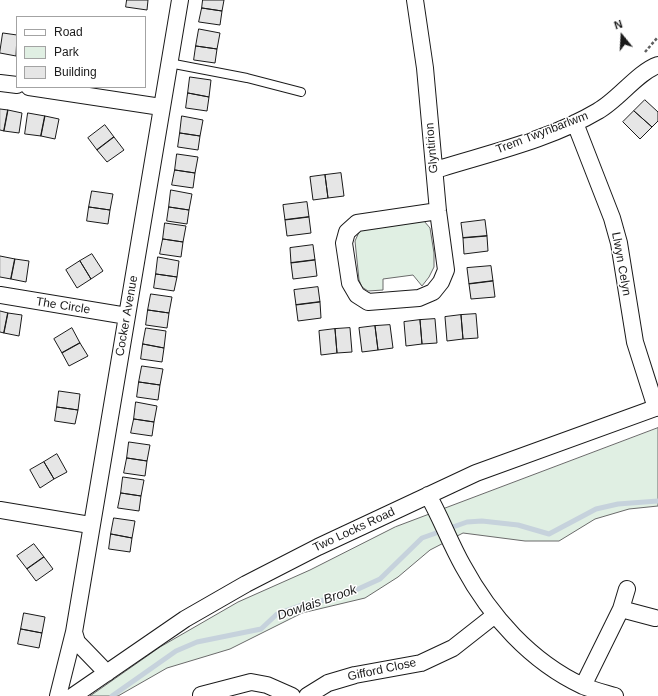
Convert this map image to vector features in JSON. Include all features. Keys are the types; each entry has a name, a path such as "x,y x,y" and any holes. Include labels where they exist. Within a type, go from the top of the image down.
{"street":[{"name":"Cocker Avenue","path":"58,696 74,632 90,525 180,0"},
{"name":"Glyntirion","path":"415,0 425,68 438,211 446,270 441,282 433,292 419,298 368,302 357,295 350,284 344,243 347,232 357,223 438,211"},
{"name":"Trem Twynbarlwm","path":"434,168 442,168 526,142 575,123 600,110 636,80 658,65"},
{"path":"0,83 16,85"},
{"path":"36,88 161,107"},
{"name":"Llwyn Celyn","path":"575,123 612,218 619,243 636,342 657,407"},
{"name":"The Circle","path":"0,295 127,316"},
{"name":"Two Locks Road","path":"73,696 185,619 246,584 318,547 476,473 657,407"},
{"path":"428,495 454,545 462,565 495,615 519,642 547,665 583,686 615,696"},
{"path":"0,510 90,525"},
{"path":"583,686 621,609 626,589"},
{"path":"621,609 655,618"},
{"name":"Gifford Close","path":"307,696 328,682 356,675 421,663 453,648 495,615"},
{"path":"74,632 77,642 107,673"},
{"path":"201,695 251,682 267,685 292,696"}],"lane":[{"path":"169,63 247,78 301,92"}],"green space":[{"path":"416,220 424,221 430,228 434,253 434,267 422,286 413,275 383,279 383,290 368,291 362,287 359,280 355,241 360,230"},
{"path":"658,428 658,506 629,509 595,519 559,541 525,541 463,533 430,550 398,577 365,598 302,613 230,649 167,668 118,696 90,696 160,647 238,602 310,570 395,527"}],"building":[{"path":"127,0 148,0 147,10 126,7"},
{"path":"203,0 224,0 222,11 202,8"},
{"path":"202,8 222,11 220,25 199,22"},
{"path":"199,29 220,33 217,49 196,46"},
{"path":"3,33 16,35 16,56 0,53"},
{"path":"196,46 217,49 215,63 194,60"},
{"path":"190,77 211,80 209,97 188,93"},
{"path":"188,93 209,97 207,111 186,108"},
{"path":"645,100 658,112 658,121 652,127 634,111"},
{"path":"0,109 8,110 4,131 0,130"},
{"path":"8,110 22,113 19,133 4,131"},
{"path":"634,111 652,127 640,139 623,122"},
{"path":"28,113 45,116 41,136 25,134"},
{"path":"45,116 59,119 55,139 41,136"},
{"path":"182,116 203,120 200,136 180,133"},
{"path":"105,125 114,137 97,150 88,138"},
{"path":"180,133 200,136 198,150 178,147"},
{"path":"114,137 124,150 107,162 97,150"},
{"path":"177,154 198,157 195,173 175,170"},
{"path":"175,170 195,173 193,188 172,185"},
{"path":"341,173 344,196 328,198 325,175"},
{"path":"325,175 328,198 313,200 310,177"},
{"path":"171,190 192,194 189,210 169,207"},
{"path":"92,191 113,194 110,210 89,207"},
{"path":"307,202 309,217 285,220 283,205"},
{"path":"89,207 110,210 108,224 87,221"},
{"path":"169,207 189,210 187,224 167,221"},
{"path":"309,217 311,233 287,236 285,220"},
{"path":"485,220 487,236 463,238 461,223"},
{"path":"165,223 186,226 183,242 163,239"},
{"path":"487,236 488,251 464,254 463,238"},
{"path":"163,239 183,242 181,257 160,254"},
{"path":"313,245 315,260 291,263 290,248"},
{"path":"92,254 103,271 91,279 80,261"},
{"path":"0,256 15,259 11,279 0,277"},
{"path":"158,257 179,261 177,277 156,274"},
{"path":"15,259 29,261 26,282 11,279"},
{"path":"315,260 317,276 293,279 291,263"},
{"path":"80,261 91,279 77,288 66,270"},
{"path":"491,266 493,281 469,284 467,268"},
{"path":"156,274 177,277 174,291 154,288"},
{"path":"493,281 495,297 471,299 469,284"},
{"path":"318,287 320,302 296,305 294,290"},
{"path":"151,294 172,297 169,313 148,310"},
{"path":"320,302 321,318 298,321 296,305"},
{"path":"148,310 169,313 167,328 146,325"},
{"path":"0,311 8,313 4,333 0,332"},
{"path":"8,313 22,315 19,336 4,333"},
{"path":"476,314 478,338 463,339 461,315"},
{"path":"461,315 463,339 447,341 445,317"},
{"path":"435,319 437,343 422,344 420,320"},
{"path":"420,320 422,344 406,346 404,322"},
{"path":"390,325 393,348 378,350 375,326"},
{"path":"375,326 378,350 362,352 359,328"},
{"path":"72,328 80,343 62,353 54,339"},
{"path":"146,328 166,331 164,348 143,344"},
{"path":"350,328 352,352 337,353 335,329"},
{"path":"335,329 337,353 321,355 319,331"},
{"path":"80,343 88,356 69,366 62,353"},
{"path":"143,344 164,348 162,362 141,359"},
{"path":"142,366 163,369 160,385 139,382"},
{"path":"139,382 160,385 158,400 137,397"},
{"path":"59,391 80,394 78,410 57,407"},
{"path":"136,402 157,406 154,422 134,419"},
{"path":"57,407 78,410 75,424 55,421"},
{"path":"134,419 154,422 152,436 131,433"},
{"path":"129,442 150,445 147,461 127,458"},
{"path":"57,454 67,472 54,479 44,462"},
{"path":"127,458 147,461 145,476 124,473"},
{"path":"44,462 54,479 40,488 30,470"},
{"path":"123,477 144,480 141,496 121,493"},
{"path":"121,493 141,496 139,511 118,508"},
{"path":"114,518 135,521 132,538 111,534"},
{"path":"111,534 132,538 130,552 109,549"},
{"path":"34,544 44,557 27,569 17,556"},
{"path":"44,557 53,569 36,581 27,569"},
{"path":"24,613 45,617 42,633 21,629"},
{"path":"21,629 42,633 39,648 18,644"}],"waterway":[{"name":"Dowlais Brook","path":"112,696 176,651 197,642 261,629 277,614 299,606 345,595 380,579 422,538 467,522 482,521 518,525 549,534 596,509 618,504 658,501"}]}
